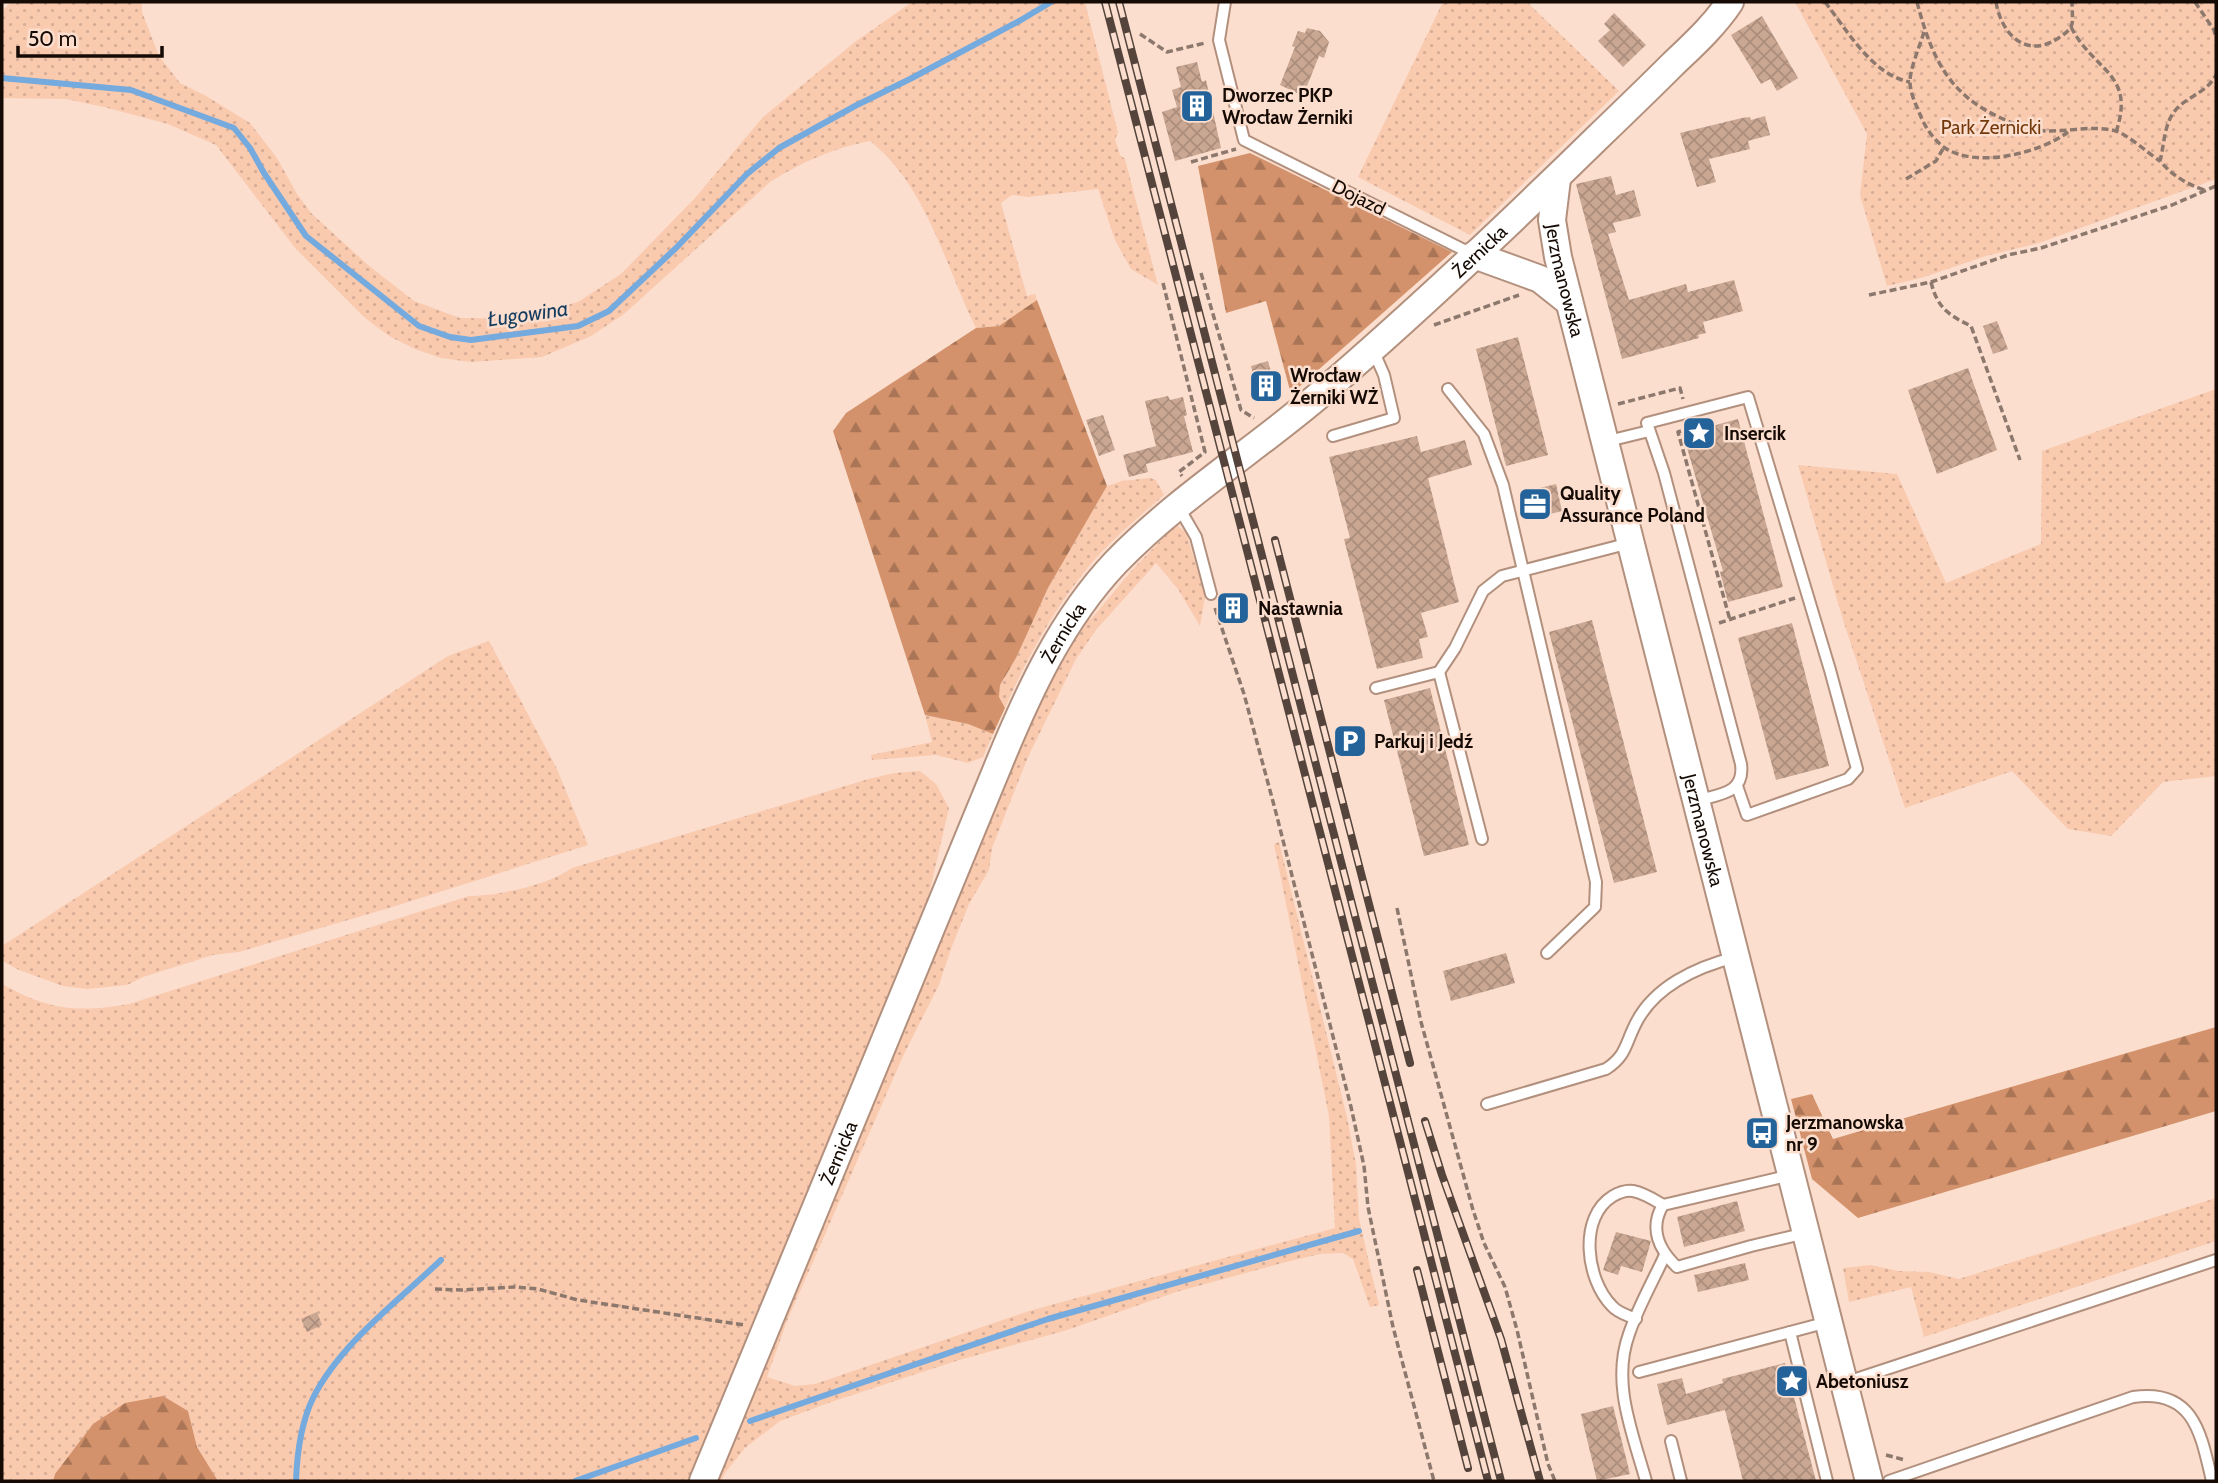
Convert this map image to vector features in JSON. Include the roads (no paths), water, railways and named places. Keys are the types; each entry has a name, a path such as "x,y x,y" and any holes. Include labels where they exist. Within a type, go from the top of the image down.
{"street":[{"name":"Żernicka","path":"704,1481 998,765 1042,667 1069,623 1098,583 1146,533 1305,407 1373,349 1557,179 1708,30 1730,2"},
{"name":"Jerzmanowska","path":"1557,179 1553,230 1569,302 1869,1481"},
{"path":"1475,255 1541,279 1569,302"}],"lane":[{"name":"Dojazd","path":"1225,2 1219,40 1244,140 1475,255"},
{"path":"1333,436 1394,418 1384,375 1373,349"},
{"path":"1448,389 1484,434 1503,485 1596,882 1595,907 1547,953"},
{"path":"1696,801 1730,791 1737,786 1742,775 1741,764 1664,474 1647,423 1748,397 1857,769 1848,779 1747,815 1737,786"},
{"path":"1604,442 1649,431"},
{"path":"1177,506 1196,537 1211,594"},
{"path":"1376,688 1439,672 1455,648 1483,591 1502,576 1630,543"},
{"path":"1439,672 1482,839"},
{"path":"1487,1104 1606,1069 1619,1061 1644,1009 1660,992 1682,977 1736,957"},
{"path":"1636,1319 1618,1311 1604,1297 1597,1282 1592,1259 1591,1223 1603,1202 1626,1191 1643,1193 1663,1205 1791,1175"},
{"path":"1663,1205 1656,1217 1657,1237 1665,1255 1677,1267 1751,1245 1805,1233"},
{"path":"1646,1481 1623,1399 1622,1369 1628,1335 1665,1255"},
{"path":"1844,1383 2216,1259"},
{"path":"1639,1372 1828,1322"},
{"path":"1790,1332 1826,1481"},
{"path":"1889,1481 2133,1396 2146,1395 2161,1396 2174,1402 2192,1417 2200,1434 2212,1481"},
{"path":"1671,1441 1681,1481"}],"waterway":[{"name":"Ługowina","path":"2,78 131,90 234,128 250,148 306,236 419,326 450,337 471,340 578,326 609,311 676,248 747,174 779,148 1051,2"},
{"path":"750,1421 1048,1319 1359,1231"},
{"path":"296,1481 305,1418 324,1378 354,1341 441,1260"},
{"path":"575,1481 696,1438"}],"railway":[{"path":"1105,2 1488,1481"},
{"path":"1119,2 1501,1481"},
{"path":"1275,540 1410,1063"},
{"path":"1425,1121 1501,1339 1540,1481"},
{"path":"1417,1270 1468,1468"}],"place":[{"name":"Dworzec PKP Wrocław Żerniki","path":"1197,106"},
{"name":"Wrocław Żerniki WŻ","path":"1266,386"},
{"name":"Insercik","path":"1699,433"},
{"name":"Quality Assurance Poland","path":"1535,504"},
{"name":"Nastawnia","path":"1233,608"},
{"name":"Parkuj i Jedź","path":"1350,741"},
{"name":"Jerzmanowska nr 9","path":"1762,1133"},
{"name":"Abetoniusz","path":"1792,1381"}],"park label":[{"name":"Park Żernicki","path":"1991,127"}]}
